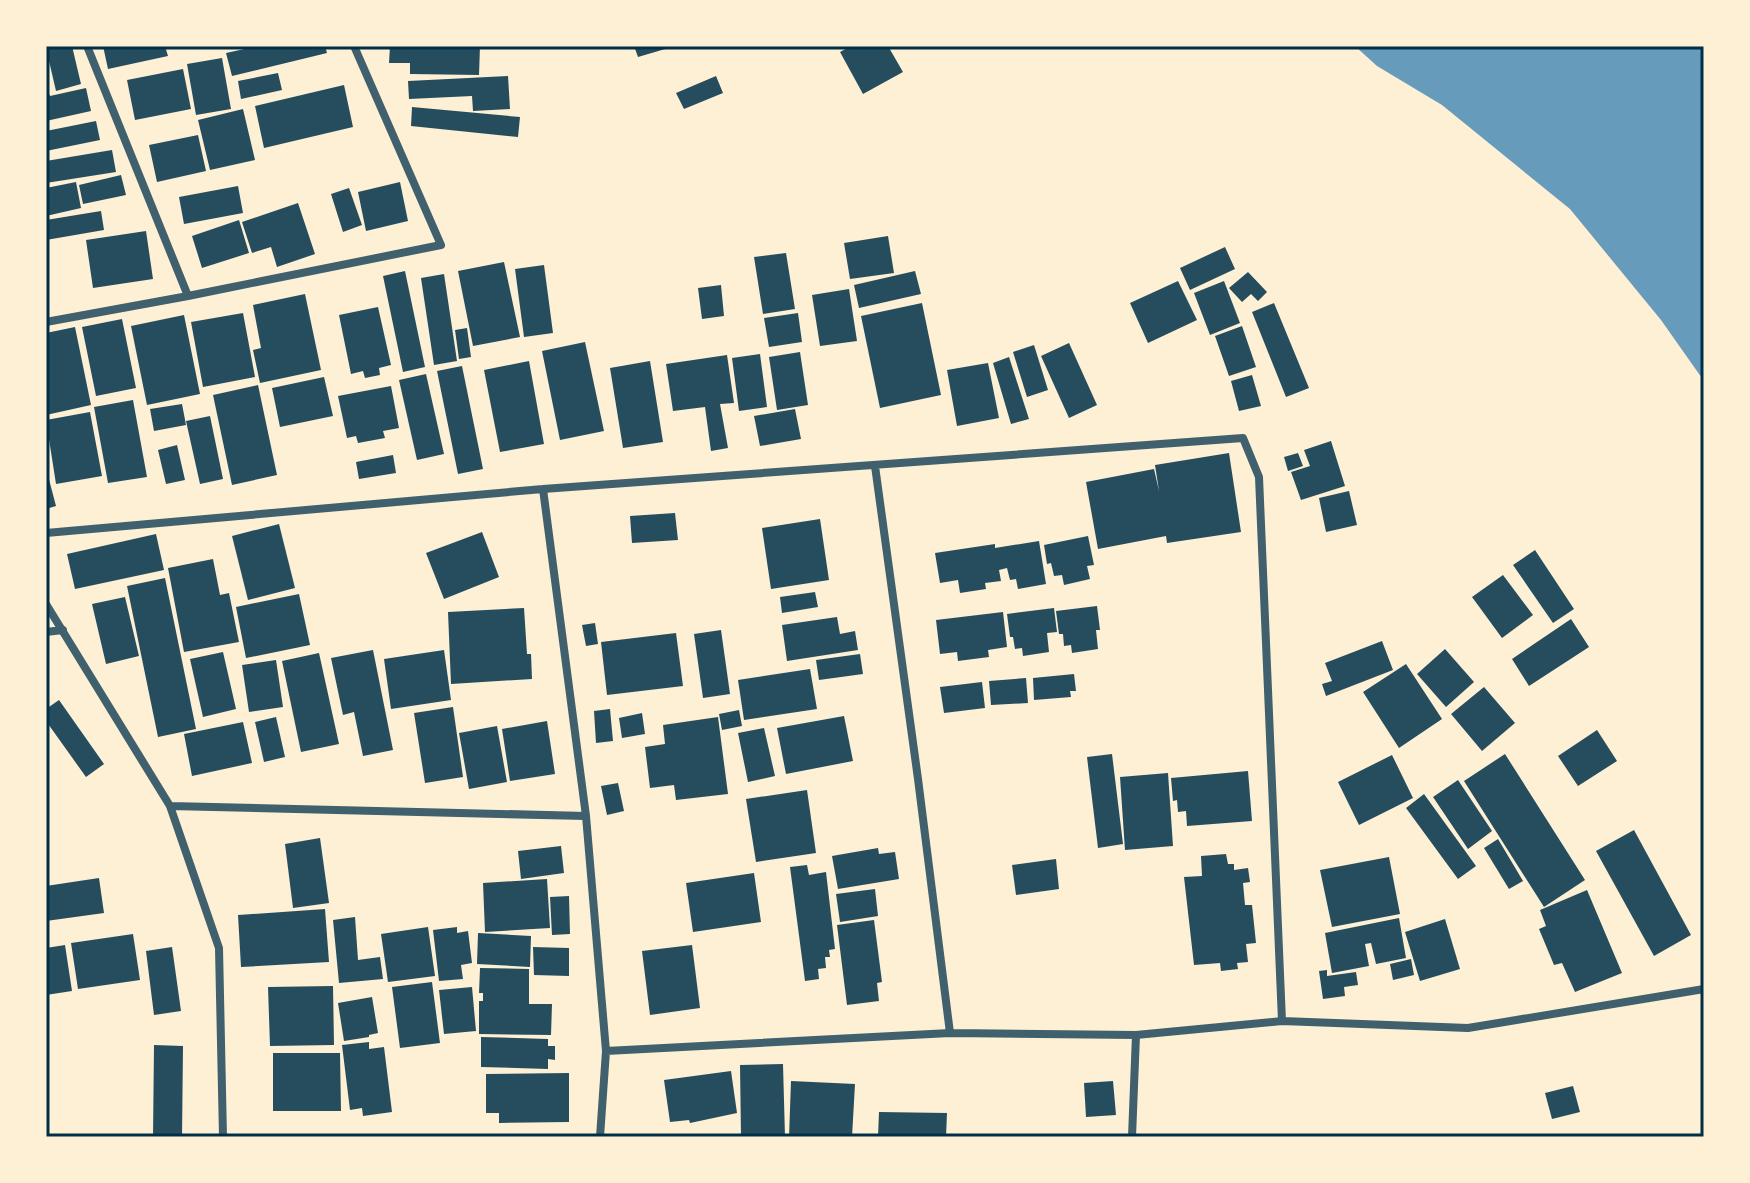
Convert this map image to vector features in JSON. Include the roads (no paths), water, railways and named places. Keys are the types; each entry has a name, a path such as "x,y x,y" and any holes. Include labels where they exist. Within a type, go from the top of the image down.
{"street":[{"path":"87,46 188,296"},
{"path":"46,322 441,245 354,46"},
{"path":"46,533 543,489 1243,438 1259,477 1282,1021"},
{"path":"875,466 950,1033"},
{"path":"543,489 586,816 606,1051 600,1137"},
{"path":"46,604 170,806 219,948 223,1137"},
{"path":"46,632 63,630"},
{"path":"170,806 586,816"},
{"path":"606,1051 950,1033 1136,1035 1282,1021 1468,1028 1704,989"},
{"path":"1132,1137 1136,1035"}],"water":[{"path":"1355,46 1704,46 1704,381 1661,320 1570,209 1442,105 1377,66"}]}
